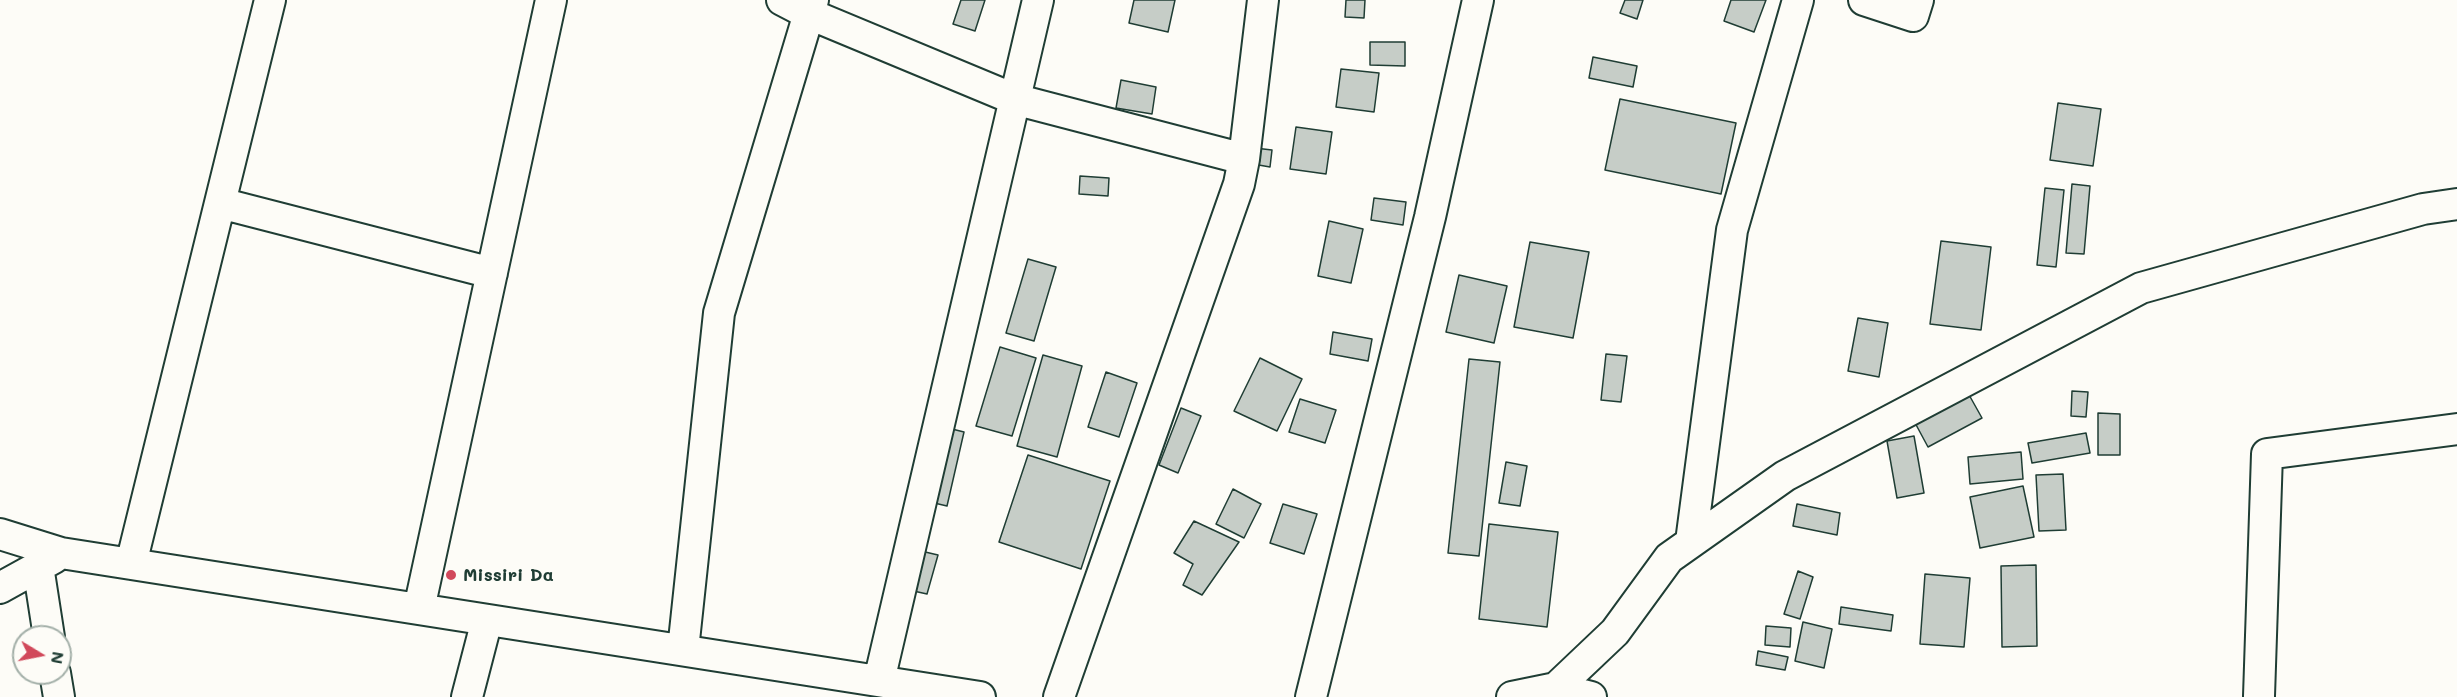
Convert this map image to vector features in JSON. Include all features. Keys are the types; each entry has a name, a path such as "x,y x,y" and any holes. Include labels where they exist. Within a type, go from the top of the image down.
{"street":[{"path":"131,564 270,0"},
{"path":"419,609 551,0"},
{"path":"879,681 1038,0"},
{"path":"1059,697 1239,184 1263,0"},
{"path":"1311,697 1430,217 1478,0"},
{"path":"1691,542 1732,230 1798,0"},
{"path":"1864,0 1913,16 1918,0"},
{"path":"683,650 719,313 801,4 1014,99 1244,159"},
{"path":"220,203 492,273"},
{"path":"1556,688 1615,632 1669,558 1785,476 2141,288 2423,209 2457,204"},
{"path":"2260,697 2267,454 2457,429"},
{"path":"0,534 50,560 131,564 980,697"},
{"path":"0,588 50,560"},
{"path":"50,560 50,625"},
{"path":"467,697 487,620"},
{"path":"1512,697 1556,688 1591,697"}],"building":[{"path":"961,0 985,0 975,31 953,24"},
{"path":"1134,0 1175,0 1168,32 1129,23"},
{"path":"1346,0 1365,0 1364,18 1345,17"},
{"path":"1625,0 1643,0 1637,19 1620,13"},
{"path":"1731,0 1766,0 1754,32 1724,21"},
{"path":"1370,42 1405,42 1405,66 1370,65"},
{"path":"1593,57 1637,66 1633,87 1589,78"},
{"path":"1341,69 1379,73 1374,112 1336,107"},
{"path":"1121,80 1156,87 1152,114 1116,108"},
{"path":"1620,99 1736,123 1721,194 1605,170"},
{"path":"2058,103 2101,109 2093,166 2050,160"},
{"path":"1296,127 1332,132 1326,174 1290,169"},
{"path":"1255,148 1272,150 1270,167 1253,164"},
{"path":"1080,176 1109,178 1108,196 1079,194"},
{"path":"2072,184 2090,186 2084,254 2066,253"},
{"path":"2045,188 2064,190 2056,267 2037,265"},
{"path":"1374,198 1406,202 1403,225 1371,220"},
{"path":"1329,221 1363,229 1351,283 1318,276"},
{"path":"1941,241 1991,247 1981,330 1930,324"},
{"path":"1530,242 1589,252 1573,338 1514,327"},
{"path":"1028,259 1056,267 1034,341 1006,333"},
{"path":"1459,275 1507,286 1494,343 1446,332"},
{"path":"1858,318 1888,323 1879,377 1848,371"},
{"path":"1333,332 1372,339 1368,361 1330,354"},
{"path":"1000,347 1036,358 1012,436 976,426"},
{"path":"1606,354 1627,356 1621,402 1601,400"},
{"path":"1043,355 1082,366 1057,457 1017,446"},
{"path":"1260,358 1302,379 1277,431 1234,411"},
{"path":"1469,359 1500,362 1479,556 1448,553"},
{"path":"1106,372 1137,383 1119,437 1088,427"},
{"path":"2072,391 2088,392 2086,417 2071,416"},
{"path":"1968,393 1982,418 1928,447 1914,421"},
{"path":"1300,399 1336,410 1325,443 1289,432"},
{"path":"1181,408 1201,416 1178,473 1159,465"},
{"path":"2098,413 2120,414 2120,455 2098,455"},
{"path":"948,428 964,432 947,506 930,502"},
{"path":"2086,433 2090,453 2032,463 2028,443"},
{"path":"1914,436 1924,493 1897,498 1887,441"},
{"path":"2021,452 2023,479 1970,484 1968,457"},
{"path":"1028,455 1110,481 1081,569 999,542"},
{"path":"1506,462 1527,466 1520,506 1499,503"},
{"path":"2063,474 2066,530 2039,531 2036,475"},
{"path":"2023,486 2034,537 1980,548 1970,497"},
{"path":"1233,489 1261,504 1244,538 1216,524"},
{"path":"1283,504 1317,514 1304,554 1270,543"},
{"path":"1797,504 1840,513 1837,535 1793,526"},
{"path":"1194,521 1239,542 1202,595 1183,585 1193,564 1174,553"},
{"path":"1489,524 1558,532 1547,627 1479,619"},
{"path":"921,551 938,555 927,594 909,590"},
{"path":"2036,565 2037,646 2002,647 2001,566"},
{"path":"1798,571 1813,577 1800,619 1784,614"},
{"path":"1925,574 1970,578 1964,647 1920,644"},
{"path":"1841,607 1893,615 1891,631 1839,624"},
{"path":"1803,622 1832,629 1824,668 1795,661"},
{"path":"1766,626 1791,628 1790,647 1765,645"},
{"path":"1758,651 1788,657 1785,670 1756,665"}],"place":[{"name":"Missiri Da","path":"451,575"}]}
